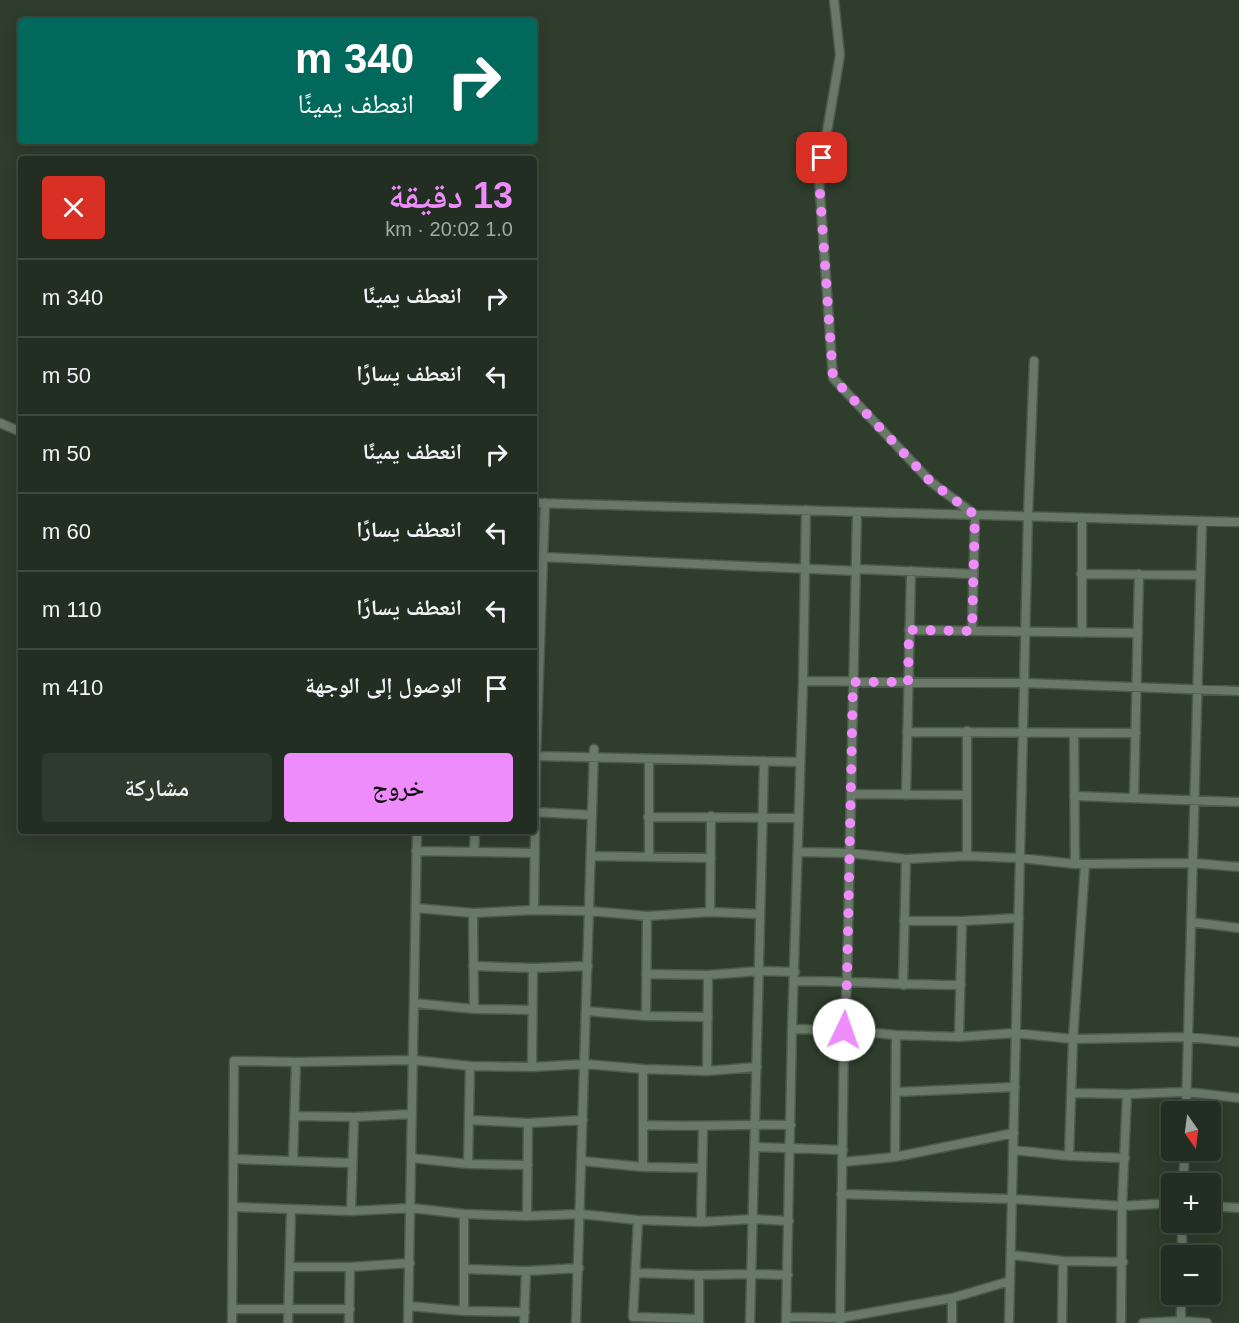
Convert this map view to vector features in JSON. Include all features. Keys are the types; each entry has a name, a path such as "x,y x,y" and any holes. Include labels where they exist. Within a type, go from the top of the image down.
{"street":[{"path":"834,0 840,55 819,179 833,378 931,482 975,515"},
{"path":"1009,1323 1015,1087 1014,1034 1034,361"},
{"path":"0,423 18,431"},
{"path":"537,503 1239,522"},
{"path":"537,654 545,504"},
{"path":"806,510 786,1320 840,1321 952,1298 1010,1281"},
{"path":"840,1321 844,1030 857,513"},
{"path":"972,631 975,515"},
{"path":"1082,518 1082,633"},
{"path":"1187,1101 1202,521"},
{"path":"543,557 973,574"},
{"path":"906,795 911,571"},
{"path":"1081,574 1199,575"},
{"path":"1134,798 1139,574"},
{"path":"909,630 1138,633"},
{"path":"803,681 1025,684 1239,692"},
{"path":"967,731 967,856"},
{"path":"907,732 1136,733"},
{"path":"1074,733 1075,864"},
{"path":"537,756 594,753 649,759 800,762"},
{"path":"576,1323 594,753"},
{"path":"649,759 649,857"},
{"path":"750,1323 764,761"},
{"path":"851,794 967,795"},
{"path":"1074,796 1239,802"},
{"path":"537,812 592,815"},
{"path":"710,912 711,816"},
{"path":"648,817 799,818"},
{"path":"408,1323 417,834"},
{"path":"474,852 475,834"},
{"path":"534,910 535,834"},
{"path":"416,851 535,853"},
{"path":"798,852 849,853 906,859 967,856 1020,858 1075,864 1193,862 1239,867"},
{"path":"591,856 711,858"},
{"path":"903,985 906,859"},
{"path":"1069,1156 1073,1039 1085,864"},
{"path":"416,908 473,913 534,910 589,911 647,916 710,912 760,914"},
{"path":"473,913 474,1009"},
{"path":"646,1016 647,916"},
{"path":"904,921 1019,918"},
{"path":"959,1036 962,921"},
{"path":"1191,922 1239,928"},
{"path":"473,966 533,968 588,966"},
{"path":"532,1067 533,968"},
{"path":"646,974 708,975 759,971 903,985 961,985"},
{"path":"707,1071 708,975"},
{"path":"414,1003 474,1009 532,1010"},
{"path":"586,1011 646,1016 708,1017"},
{"path":"792,1029 844,1030 896,1035 1014,1034 1073,1039 1187,1037 1239,1042"},
{"path":"895,1157 896,1035"},
{"path":"232,1323 234,1061 413,1060 470,1066 532,1067 585,1064 707,1071 757,1067"},
{"path":"293,1161 296,1062"},
{"path":"468,1164 470,1066"},
{"path":"643,1069 643,1167"},
{"path":"897,1092 1015,1087"},
{"path":"1072,1093 1187,1092 1239,1098"},
{"path":"1121,1323 1122,1206 1127,1094"},
{"path":"295,1116 354,1117 412,1114"},
{"path":"351,1211 354,1117"},
{"path":"469,1120 528,1123 583,1120"},
{"path":"526,1216 528,1123"},
{"path":"643,1125 703,1127 791,1125"},
{"path":"701,1222 703,1127"},
{"path":"843,1162 895,1157 1014,1133"},
{"path":"755,1147 843,1150"},
{"path":"1013,1150 1069,1156 1125,1158"},
{"path":"411,1158 468,1164 528,1165"},
{"path":"234,1159 352,1163"},
{"path":"582,1161 643,1167 702,1168"},
{"path":"841,1194 1011,1199 1122,1206 1161,1204"},
{"path":"234,1207 351,1211 411,1209 526,1216 580,1214 638,1220 701,1222 789,1221"},
{"path":"1221,1207 1239,1208"},
{"path":"288,1323 291,1209"},
{"path":"464,1214 464,1311"},
{"path":"638,1220 633,1317 699,1321 699,1275"},
{"path":"1011,1255 1063,1261 1123,1262"},
{"path":"1062,1323 1063,1261"},
{"path":"290,1267 350,1267 410,1263"},
{"path":"349,1323 350,1267"},
{"path":"464,1269 526,1271 579,1268"},
{"path":"524,1323 526,1271"},
{"path":"637,1273 788,1275"},
{"path":"952,1298 952,1323"},
{"path":"1181,1305 1181,1322"},
{"path":"409,1306 464,1311 525,1312"},
{"path":"233,1309 350,1309"},
{"path":"1143,1323 1207,1323"}],"route":[{"path":"822,158 819,179 833,378 931,482 975,515 972,631 909,630 908,682 853,682 844,1030"}]}
